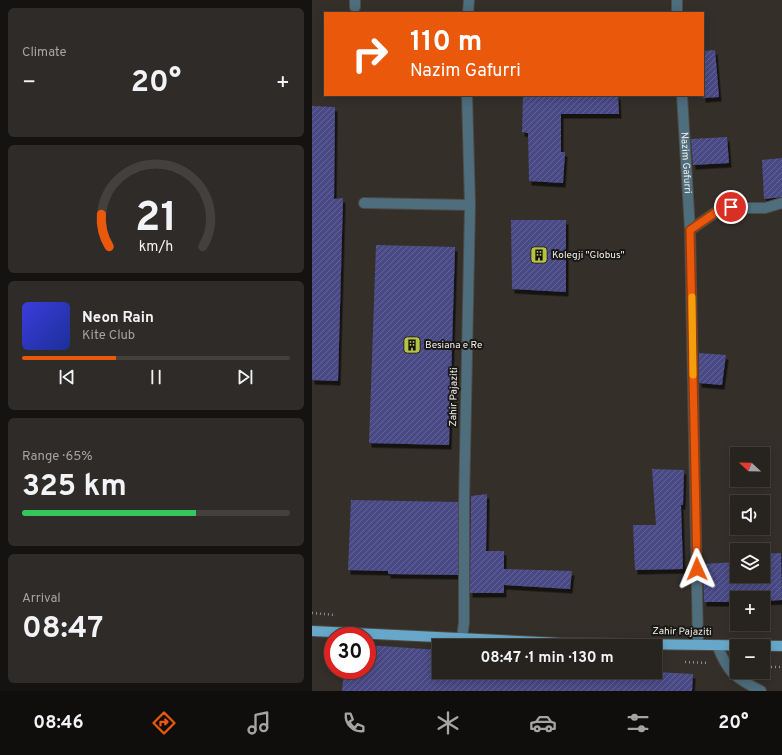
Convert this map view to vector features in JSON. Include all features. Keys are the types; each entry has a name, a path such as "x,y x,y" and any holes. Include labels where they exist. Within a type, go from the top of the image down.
{"main road":[{"name":"Zahir Pajaziti","path":"312,631 462,637 560,643 782,646"}],"street":[{"path":"468,12 469,0"},
{"path":"677,0 677,12"},
{"name":"Zahir Pajaziti","path":"462,637 464,623 464,504 470,205 468,96"},
{"name":"Nazim Gafurri","path":"682,96 690,230 698,644"},
{"path":"364,203 470,205"},
{"path":"690,230 722,208 765,208 782,203"},
{"path":"716,645 724,664 736,678 760,691"}],"path":[{"path":"312,614 342,616"},
{"path":"678,661 724,664"},
{"path":"770,667 782,667"}],"building":[{"path":"715,50 719,97 703,98 704,51"},
{"path":"523,96 618,96 619,114 561,114 561,152 565,152 563,183 529,181 528,133 522,132"},
{"path":"312,106 335,107 334,199 343,198 338,381 312,380"},
{"path":"727,137 729,163 693,165 691,139"},
{"path":"782,158 782,197 764,199 762,160"},
{"name":"Kolegji \"Globus\"","path":"511,220 566,220 566,292 512,289"},
{"name":"Besiana e Re","path":"376,245 455,247 449,445 369,443"},
{"path":"699,353 726,355 722,385 699,383"},
{"path":"652,469 684,470 683,505 681,505 683,569 635,570 633,525 656,525"},
{"path":"487,494 486,551 504,551 504,569 572,571 570,589 504,585 504,593 470,593 471,496"},
{"path":"351,500 458,502 458,575 388,574 388,571 348,570"},
{"path":"781,553 782,600 770,601 770,591 730,591 730,602 704,602 703,564 730,562 730,583 770,583 770,554"},
{"path":"376,646 432,650 432,679 662,679 662,672 693,674 692,691 342,691 343,679 376,679"}],"slow traffic":[{"path":"692,297 693,375"}],"place":[{"name":"Kolegji \"Globus\"","path":"539,255"},
{"name":"Besiana e Re","path":"412,345"}],"route":[{"path":"697,569 690,230 722,208 731,207"}]}
